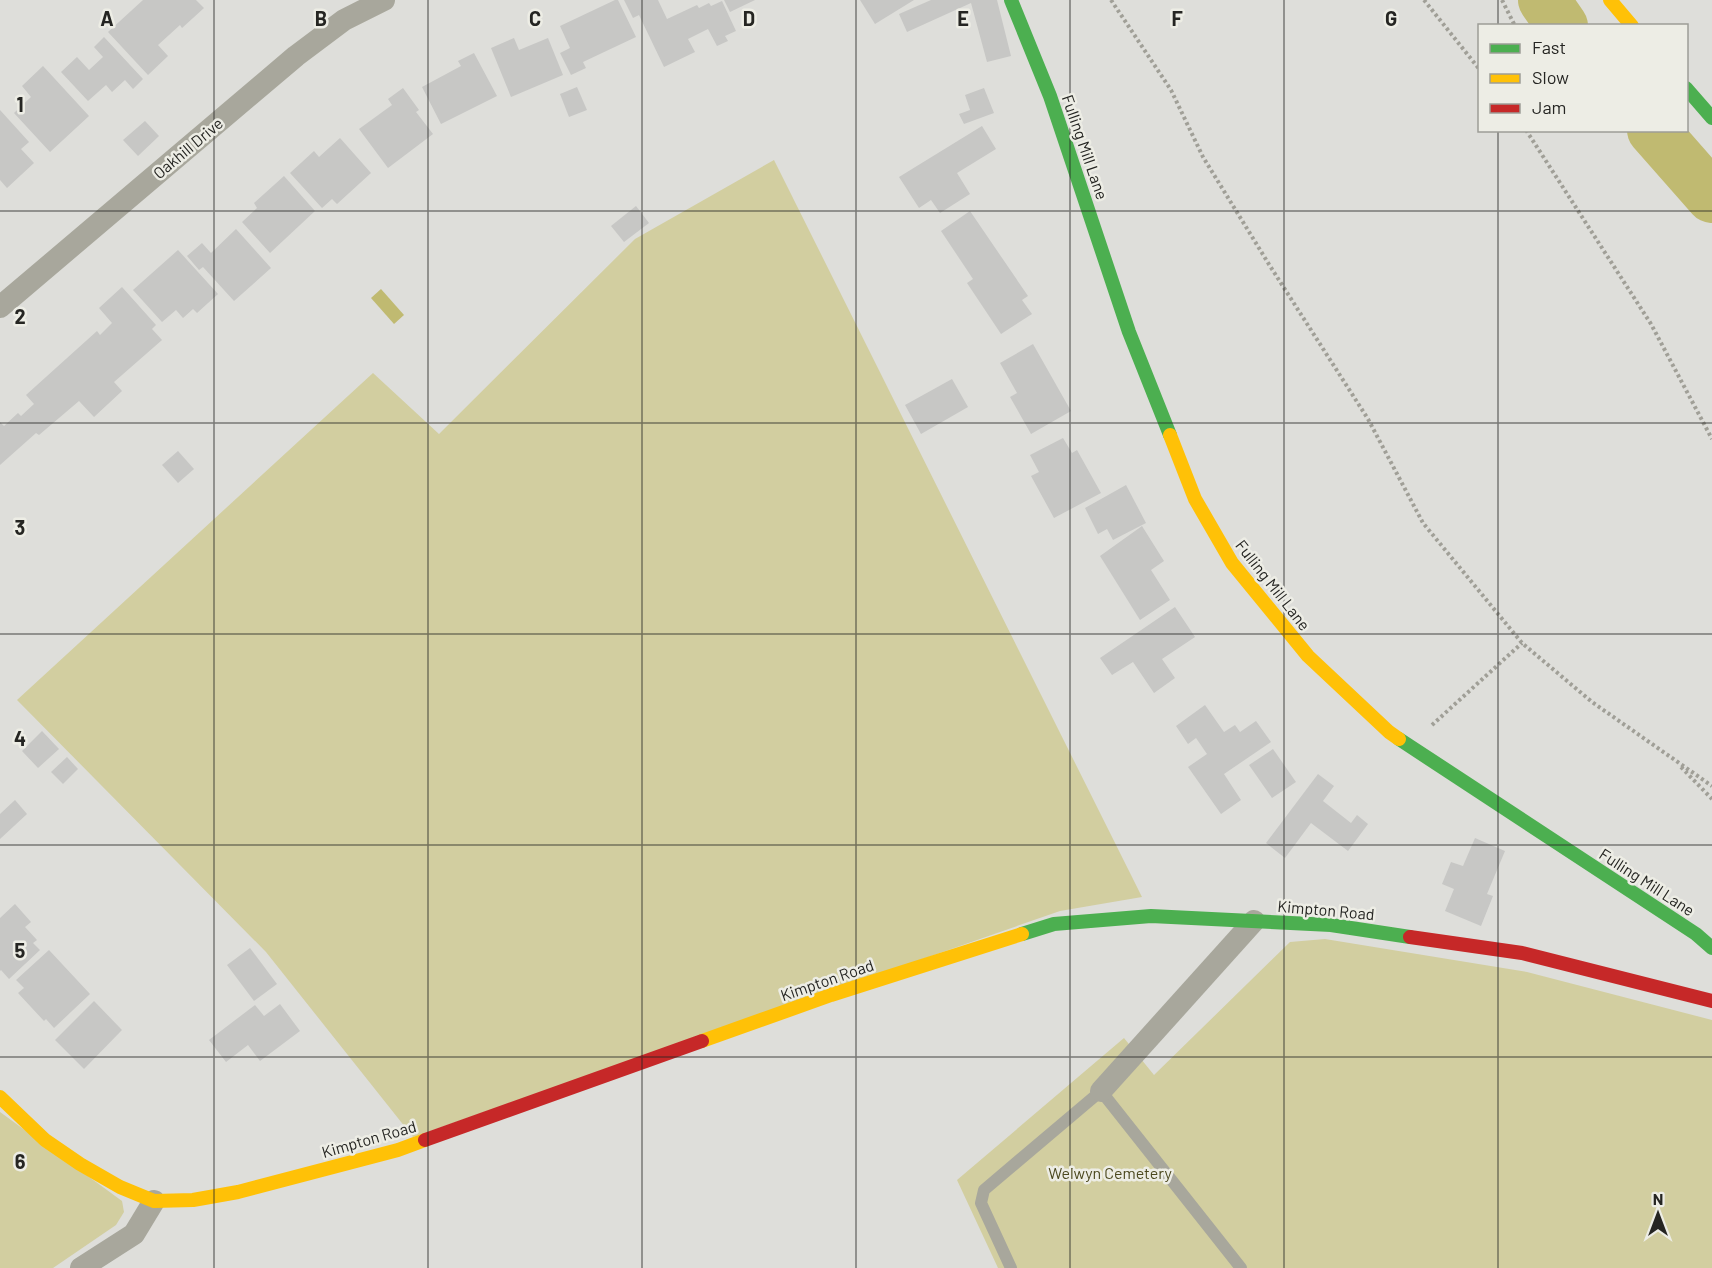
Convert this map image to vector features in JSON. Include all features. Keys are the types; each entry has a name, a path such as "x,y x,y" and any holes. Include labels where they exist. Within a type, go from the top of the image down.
{"street":[{"name":"Oakhill Drive","path":"0,307 296,56 344,20 384,0"},
{"name":"Fulling Mill Lane","path":"1011,0 1050,96 1129,332 1195,499 1232,563 1308,656 1389,732 1696,934 1712,948"},
{"path":"1610,0 1630,24"},
{"path":"1688,90 1712,118"},
{"name":"Kimpton Road","path":"0,1097 45,1140 120,1187 154,1201 193,1200 238,1192 398,1150 831,995 1054,924 1151,916 1331,925 1522,953 1712,1001"},
{"path":"1101,1091 1254,921"},
{"path":"81,1268 134,1234 154,1201"}],"lane":[{"path":"1011,1268 981,1203 984,1190 1101,1091 1241,1268"}],"path":[{"path":"1111,0 1171,90 1203,157 1276,276 1368,418 1423,523 1522,643 1592,702 1712,786"},
{"path":"1425,0 1478,69"},
{"path":"1502,0 1514,24"},
{"path":"1527,132 1651,324 1712,439"},
{"path":"1409,746 1522,643"},
{"path":"1674,760 1712,799"}],"green space":[{"path":"774,160 1142,897 1060,911 413,1137 266,952 17,700 373,373 439,434 635,239"},
{"name":"Welwyn Cemetery","path":"1325,939 1527,972 1712,1020 1712,1268 998,1268 957,1180 1124,1038 1154,1075 1290,942"},
{"path":"0,1112 122,1201 124,1212 116,1225 53,1268 0,1268"}],"shaded area":[{"path":"381,289 404,315 394,324 371,298"}],"building":[{"path":"143,0 196,0 204,8 158,45 168,56 148,75 108,32"},
{"path":"618,0 636,37 583,62 586,68 571,75 560,53 570,48 560,26"},
{"path":"624,0 658,0 667,19 697,5 699,8 709,3 711,6 722,1 736,31 725,36 728,41 717,46 708,29 688,39 695,52 664,67 639,15 633,18"},
{"path":"724,0 755,0 730,12"},
{"path":"860,0 914,0 875,24"},
{"path":"931,0 997,0 1011,56 987,62 971,3 907,32 899,14"},
{"path":"104,37 143,79 133,89 125,80 112,92 106,85 88,101 61,72 77,57 89,70 103,57 94,47"},
{"path":"514,38 519,50 548,38 563,75 511,97 491,48"},
{"path":"474,53 497,96 441,124 422,87 461,66 458,61"},
{"path":"43,66 89,116 50,152 14,113 31,97 22,86"},
{"path":"577,87 587,110 569,117 560,94"},
{"path":"403,88 419,110 416,112 433,134 388,168 359,129 392,105 388,99"},
{"path":"984,88 994,113 964,124 959,114 970,110 965,95"},
{"path":"0,110 29,142 21,149 34,163 7,188 0,180"},
{"path":"145,121 159,136 138,156 123,140"},
{"path":"982,126 996,149 957,173 970,194 940,213 931,200 919,208 899,177"},
{"path":"340,138 371,173 337,204 332,199 322,208 290,173 314,151 319,157"},
{"path":"284,176 315,211 270,253 242,222 257,208 254,203"},
{"path":"636,206 649,223 624,242 611,226"},
{"path":"970,211 1028,296 1022,300 1032,314 1001,334 967,283 973,279 941,231"},
{"path":"236,229 271,268 234,301 203,267 199,270 187,256 202,243 211,253"},
{"path":"178,250 218,294 197,313 193,309 183,318 176,310 162,322 133,290"},
{"path":"122,287 156,325 152,329 162,340 114,382 122,391 94,417 79,401 39,435 36,433 0,465 0,422 4,426 18,413 21,416 34,404 26,395 97,331 100,335 112,323 99,308"},
{"path":"1033,344 1071,411 1031,434 1010,397 1017,393 1000,363"},
{"path":"952,379 968,407 921,434 905,405"},
{"path":"1063,438 1072,453 1077,450 1101,493 1054,518 1031,476 1039,472 1030,455"},
{"path":"178,451 194,469 178,483 162,465"},
{"path":"1126,485 1146,523 1113,540 1107,529 1098,534 1085,508"},
{"path":"1142,526 1164,561 1151,570 1170,600 1140,620 1100,556"},
{"path":"1175,607 1195,637 1162,659 1175,678 1154,693 1133,662 1112,675 1100,658"},
{"path":"1205,705 1224,732 1235,725 1240,732 1256,721 1271,742 1224,774 1241,800 1221,814 1188,767 1207,754 1196,738 1188,744 1176,726"},
{"path":"42,731 59,749 38,768 22,751"},
{"path":"1273,749 1296,782 1272,798 1249,765"},
{"path":"67,757 78,769 63,784 51,772"},
{"path":"1318,774 1334,786 1323,801 1351,823 1357,815 1368,824 1348,851 1311,823 1285,858 1266,843"},
{"path":"15,800 27,814 0,839 0,814"},
{"path":"1475,838 1505,851 1487,894 1493,896 1481,926 1445,911 1454,889 1442,884 1451,862 1463,866"},
{"path":"15,904 31,922 25,927 37,940 33,943 40,950 9,979 0,971 0,918"},
{"path":"250,948 277,984 254,1001 227,965"},
{"path":"49,950 90,994 54,1028 46,1019 44,1021 18,993 24,988 16,980"},
{"path":"94,1001 122,1030 84,1069 55,1040"},
{"path":"280,1004 300,1031 260,1061 248,1045 226,1062 209,1040 255,1005 264,1016"}],"waterway":[{"path":"1544,0 1561,24"},
{"path":"1655,132 1712,197"}],"traffic: fast":[{"path":"1011,0 1050,96 1129,332 1170,435"},
{"path":"1688,90 1712,118"},
{"path":"1399,739 1696,934 1712,948"},
{"path":"1022,934 1054,924 1151,916 1331,925 1410,937"}],"traffic: slow":[{"path":"1610,0 1630,24"},
{"path":"1170,435 1195,499 1232,563 1308,656 1399,739"},
{"path":"702,1041 831,995 1022,934"},
{"path":"0,1097 45,1140 80,1164 120,1187 154,1201 193,1200 238,1192 398,1150 425,1140"}],"traffic: jam":[{"path":"1410,937 1522,953 1712,1001"},
{"path":"425,1140 702,1041"}]}
